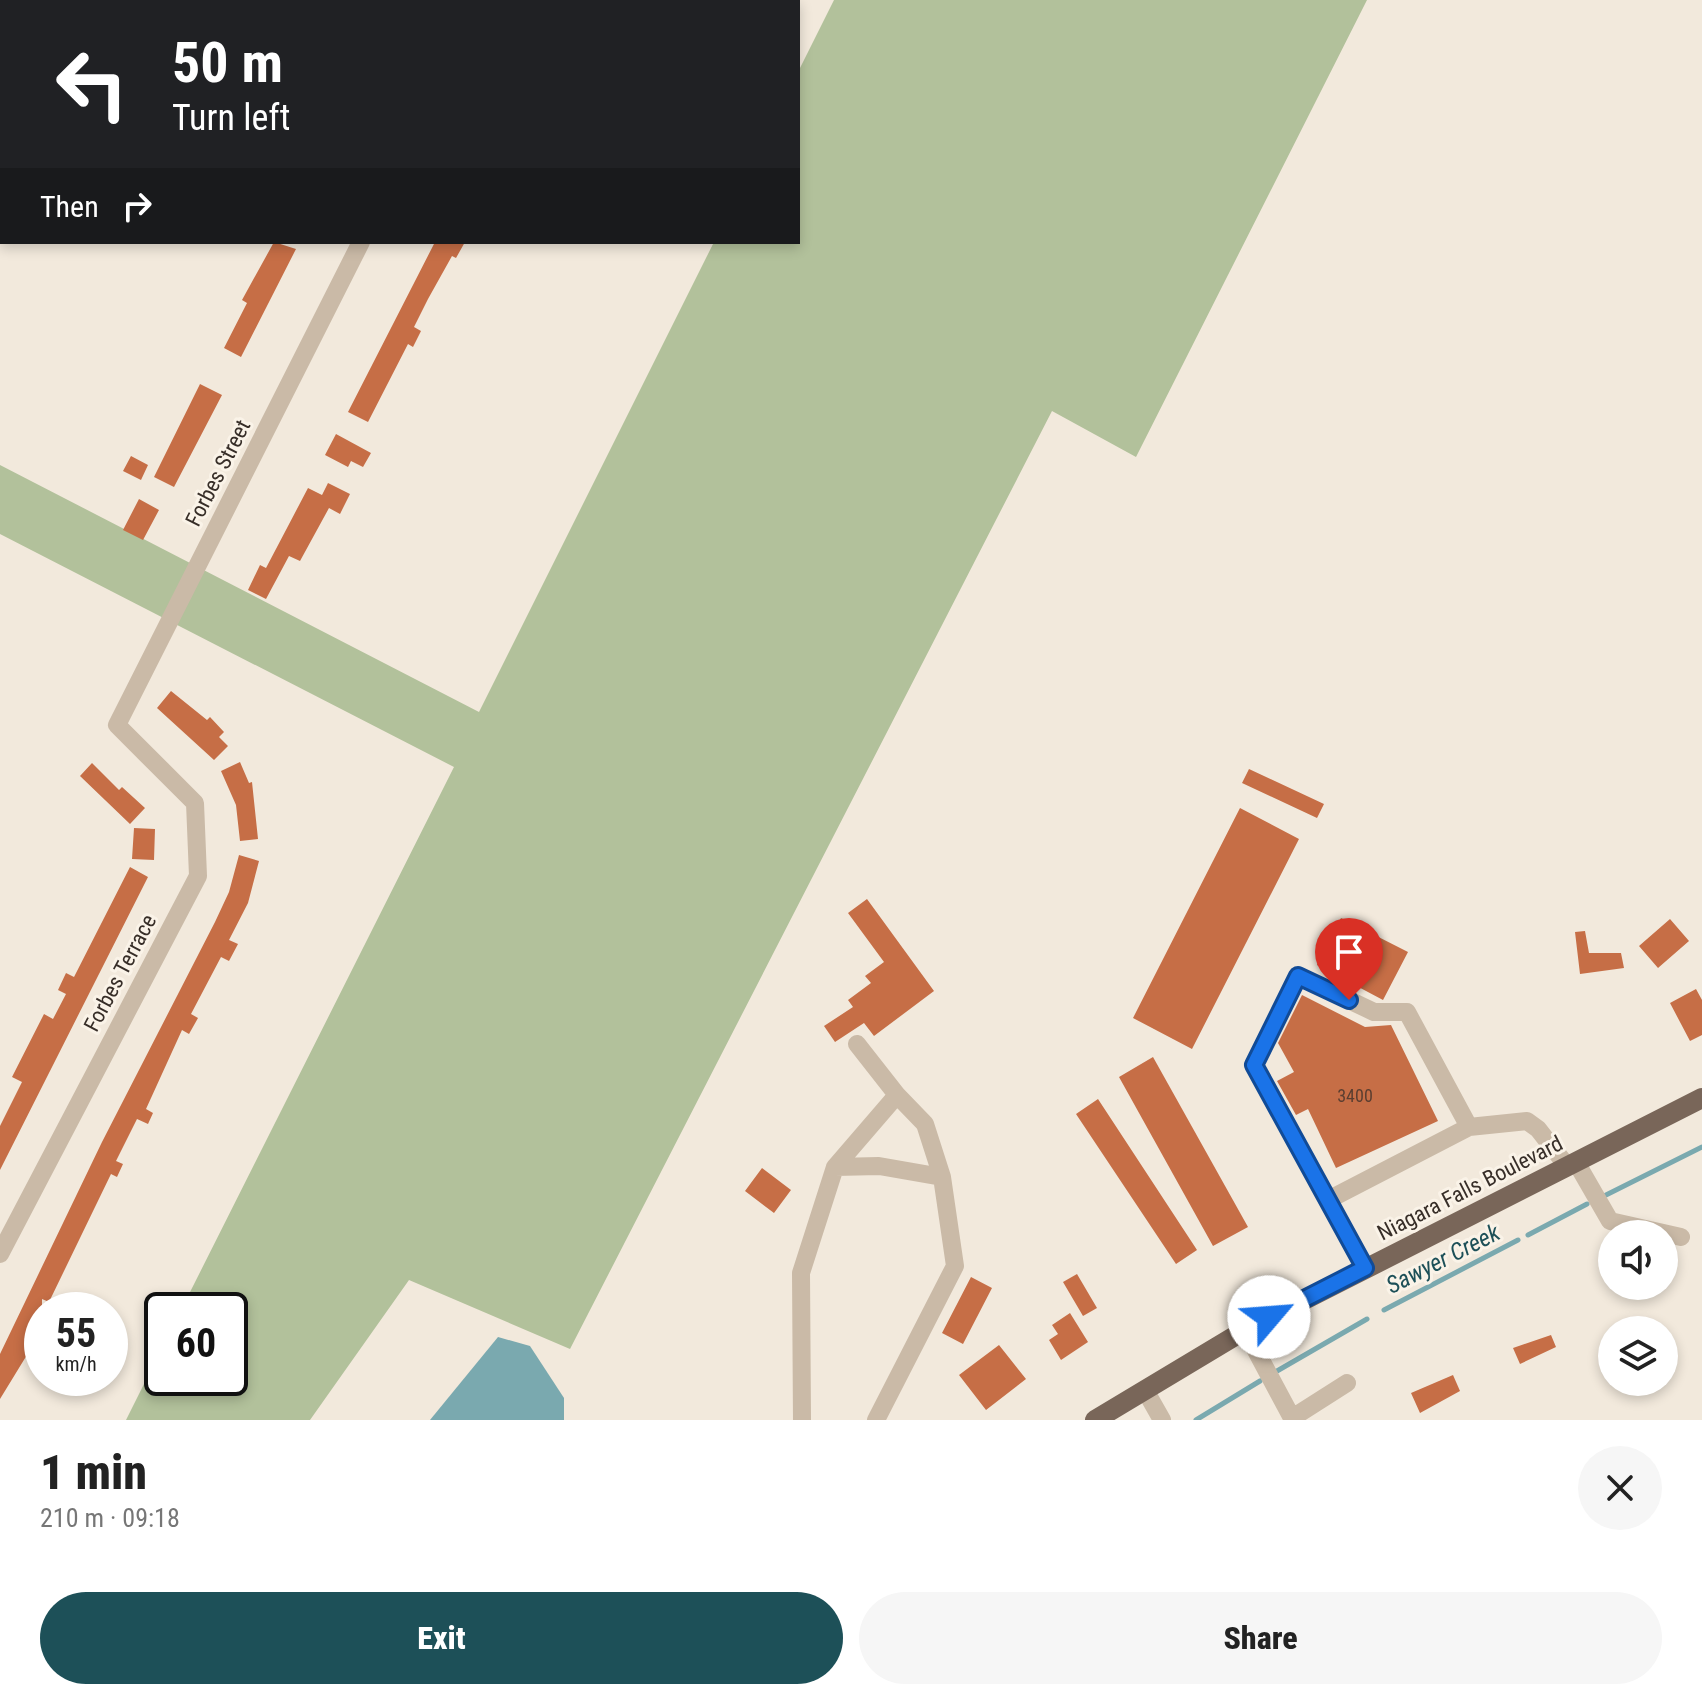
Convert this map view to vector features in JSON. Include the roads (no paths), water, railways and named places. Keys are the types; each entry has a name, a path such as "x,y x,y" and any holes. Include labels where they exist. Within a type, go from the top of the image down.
{"main road":[{"name":"Niagara Falls Boulevard","path":"1095,1420 1245,1330 1702,1098"}],"street":[{"name":"Forbes Street","path":"117,725 360,244"},
{"name":"Forbes Terrace","path":"0,1254 198,876 195,803 117,725"},
{"path":"1365,1268 1254,1065 1298,976 1374,1012 1407,1012 1469,1127"},
{"path":"857,1044 897,1095 925,1124 942,1177 955,1266 876,1420"},
{"path":"802,1420 801,1273 835,1167 897,1095"},
{"path":"1328,1200 1469,1127 1527,1121 1572,1164 1610,1221 1681,1237"},
{"path":"835,1167 879,1166 942,1177"},
{"path":"1245,1330 1292,1418 1347,1383"},
{"path":"1145,1390 1162,1420"}],"water":[{"path":"498,1337 530,1346 564,1398 564,1420 430,1420"}],"waterway":[{"name":"Sawyer Creek","path":"1606,1195 1702,1147"},
{"name":"Sawyer Creek","path":"1528,1235 1587,1204"},
{"name":"Sawyer Creek","path":"1384,1310 1518,1240"},
{"name":"Sawyer Creek","path":"1277,1371 1367,1319"},
{"name":"Sawyer Creek","path":"1196,1420 1260,1381"}]}
